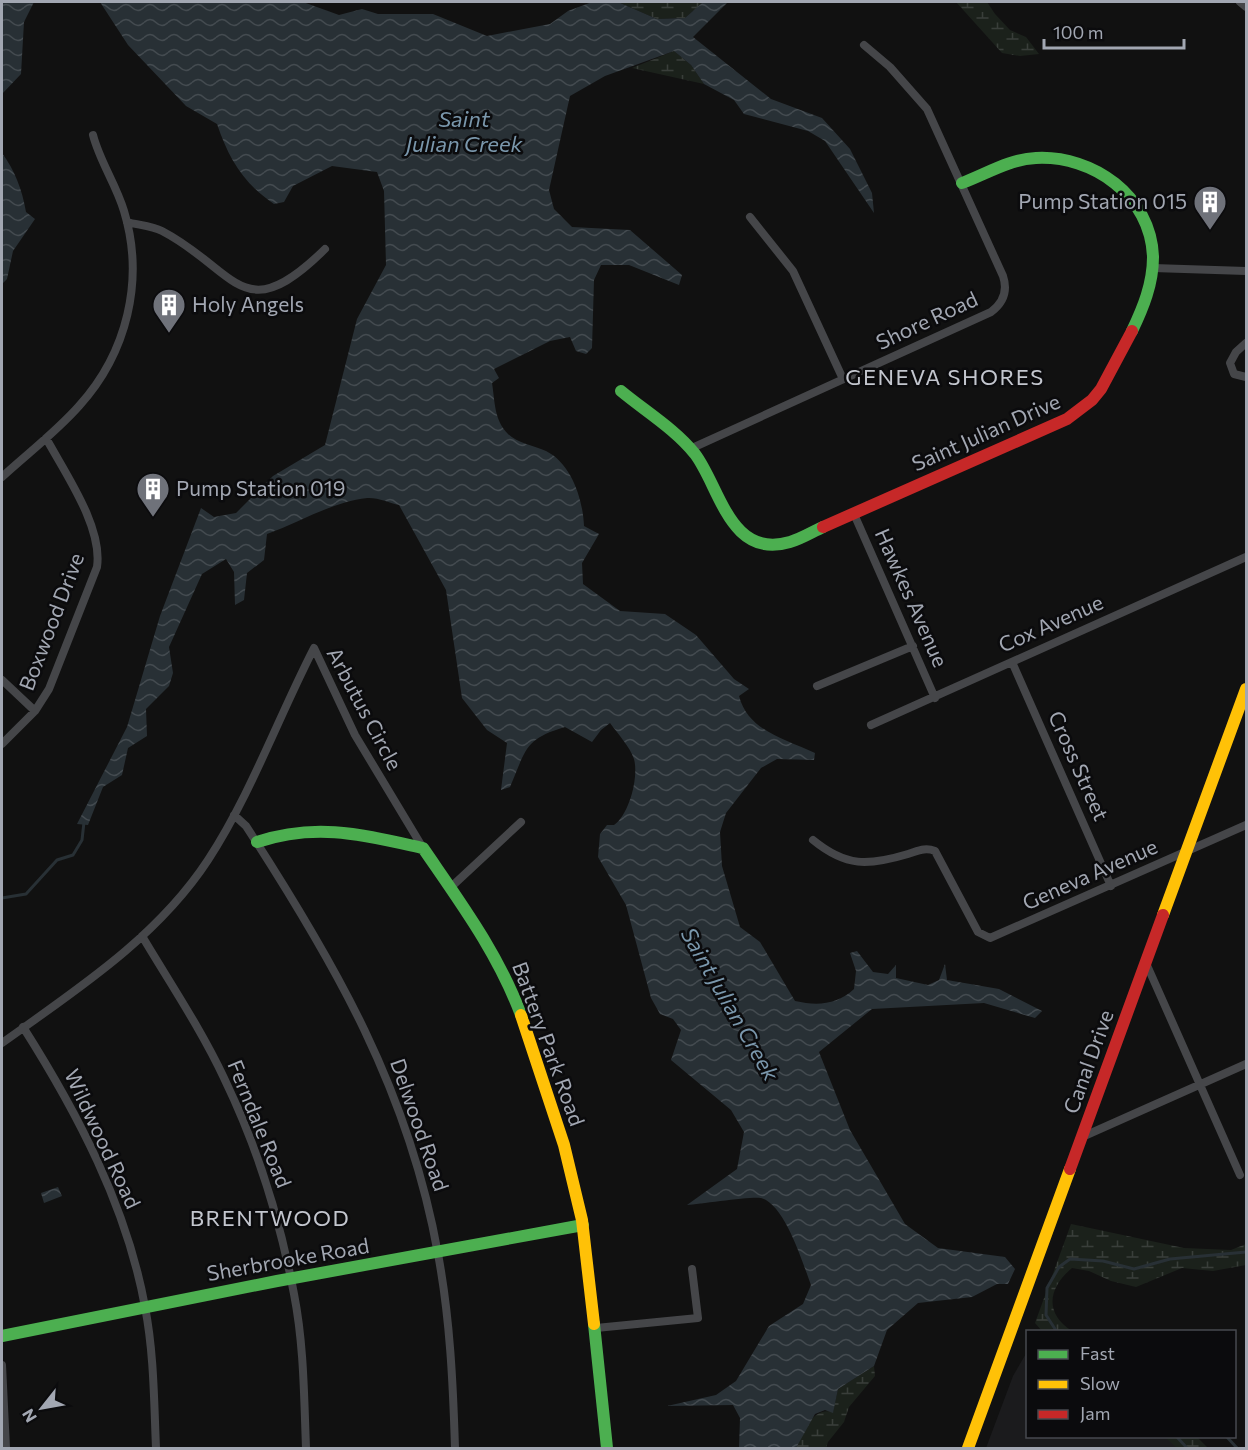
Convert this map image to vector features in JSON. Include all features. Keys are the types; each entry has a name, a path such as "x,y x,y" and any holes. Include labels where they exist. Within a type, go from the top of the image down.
{"street":[{"path":"1240,2 1246,7"},
{"name":"Shore Road","path":"690,449 991,312 1002,302 1005,288 1003,276 927,109 890,67 864,45"},
{"path":"2,477 46,438 90,393 113,358 128,318 133,276 127,222 93,135"},
{"name":"Saint Julian Drive","path":"621,391 690,449 703,465 731,525 756,542 788,543 1079,412 1101,389 1146,297 1153,268 1152,248 1147,228 1137,207 1116,182 1096,169 1065,159 1035,158 1005,165 962,183"},
{"path":"750,217 793,272 843,379"},
{"path":"127,222 161,231 233,282 256,290 267,289 293,279 325,249"},
{"path":"1153,268 1246,271"},
{"path":"1246,343 1232,357 1230,363 1234,374 1246,377"},
{"name":"Boxwood Drive","path":"2,744 35,711 57,672 98,567 97,536 46,438"},
{"name":"Hawkes Avenue","path":"854,514 935,698"},
{"name":"Cox Avenue","path":"871,725 1246,557"},
{"path":"818,686 913,646"},
{"name":"Arbutus Circle","path":"234,815 314,648 355,735 423,848"},
{"name":"Cross Street","path":"1012,662 1111,886"},
{"path":"2,680 35,711"},
{"name":"Canal Drive","path":"968,1449 1246,689"},
{"path":"2,1043 70,995 142,936 206,862 234,815 246,826 257,842 292,830 309,829 423,848"},
{"path":"450,888 521,822"},
{"name":"Geneva Avenue","path":"813,840 828,852 856,863 878,862 929,848 938,855 981,935 990,938 1246,825"},
{"name":"Delwood Road","path":"257,842 331,962 375,1052 413,1155 438,1253 451,1354 455,1449"},
{"name":"Battery Park Road","path":"423,848 489,945 513,993 564,1145 583,1225 596,1329 607,1449"},
{"name":"Ferndale Road","path":"142,936 224,1078 260,1167 291,1278 300,1340 306,1449"},
{"path":"1146,963 1240,1175"},
{"name":"Wildwood Road","path":"23,1027 68,1102 102,1172 122,1223 145,1307 156,1449"},
{"path":"1082,1137 1246,1064"},
{"name":"Sherbrooke Road","path":"2,1336 291,1278 583,1225"},
{"path":"596,1329 698,1318 692,1269"},
{"path":"2,1365 6,1449"}],"shaded area":[{"path":"1026,1354 1026,1438 1169,1438 1181,1448 986,1448 1013,1376"}],"green space":[{"path":"618,2 703,2 685,18 657,19"},
{"path":"956,2 987,2 1010,30 1026,37 1039,54 1020,56 1002,53"},
{"path":"674,51 691,65 704,84 632,68"},
{"path":"1071,1224 1184,1248 1231,1250 1246,1244 1246,1265 1213,1271 1182,1268 1136,1287 1111,1281 1089,1271 1072,1268 1058,1284 1052,1300 1057,1316 1071,1330 1041,1330 1035,1323"},
{"path":"874,1366 875,1376 849,1407 844,1422 826,1448 796,1448 814,1417 825,1411 833,1412 838,1389"},
{"path":"1166,1438 1198,1438 1208,1448 1177,1448"}],"water":[{"path":"2,2 34,2 24,22 21,74 2,94"},
{"name":"Saint Julian Creek","path":"100,2 303,2 339,15 362,9 378,14 433,14 487,36 550,24 568,11 592,2 618,2 657,19 685,18 703,2 728,2 693,37 771,99 822,118 850,149 872,193 874,213 825,141 808,131 744,114 734,100 704,84 691,65 674,51 605,76 570,96 549,190 554,209 572,227 630,230 682,275 679,285 629,265 601,265 594,280 592,348 586,354 576,351 570,337 550,341 494,369 499,378 492,383 496,410 503,429 521,442 546,451 563,465 578,494 584,526 599,534 582,563 583,584 620,611 665,614 696,635 734,679 749,689 739,696 750,718 780,738 815,753 814,760 777,759 761,768 726,813 720,832 722,866 740,927 760,942 795,1001 826,1003 841,998 854,989 856,971 850,953 857,951 873,972 888,974 896,965 896,978 928,985 939,980 945,964 947,980 999,989 1042,1011 1035,1018 984,1003 872,1009 819,1052 850,1130 905,1224 938,1248 1005,1257 1015,1269 1008,1284 997,1284 972,1297 918,1303 887,1330 874,1366 838,1389 833,1413 825,1410 815,1414 796,1448 739,1448 740,1418 733,1405 667,1406 716,1395 736,1381 769,1326 803,1304 811,1285 792,1236 778,1211 770,1203 756,1198 687,1205 737,1169 744,1132 731,1110 671,1060 681,1030 673,1019 660,1014 651,998 626,905 598,857 600,834 607,825 614,825 619,820 631,795 635,776 632,754 610,723 592,742 565,727 541,736 534,742 524,755 510,787 501,790 507,743 487,730 462,698 446,590 399,505 371,498 354,500 267,534 264,560 247,573 244,600 235,605 234,572 226,559 202,574 169,647 173,673 169,686 146,709 147,736 128,748 122,775 103,787 88,825 77,824 127,727 160,616 201,508 214,517 236,513 273,476 325,445 357,319 386,265 384,191 377,172 332,166 293,186 284,202 274,204 254,188 238,169 217,124 186,106 128,45"},
{"path":"2,153 17,181 26,212 35,219 13,251 7,279 2,284"},
{"path":"58,1187 62,1196 44,1203 41,1193"}],"waterway":[{"path":"2,898 26,894 57,860 73,855 82,840 84,822"},
{"path":"1056,1330 1046,1315 1047,1288 1059,1267 1070,1259 1103,1261 1134,1269 1170,1259 1246,1252"},
{"path":"1178,1438 1187,1448"},
{"path":"1228,1438 1237,1448"}],"traffic: fast":[{"path":"962,183 1007,164 1036,158 1057,159 1078,164 1098,172 1115,184 1130,198 1142,215 1150,235 1153,257 1147,296 1132,331"},
{"path":"621,391 669,428 695,454 729,517 740,531 753,540 770,545 790,542 823,527"},
{"path":"257,842 279,836 320,832 360,835 423,848 490,949 521,1015"},
{"path":"2,1336 277,1281 583,1225"},
{"path":"594,1324 607,1448"}],"traffic: slow":[{"path":"1163,915 1246,689"},
{"path":"521,1015 564,1145 582,1220 594,1324"},
{"path":"968,1448 1070,1169"}],"traffic: jam":[{"path":"823,527 1067,419 1092,400 1101,389 1132,331"},
{"path":"1070,1169 1163,915"}],"place":[{"name":"Pump Station 015","path":"1210,231"},
{"name":"Holy Angels","path":"169,334"},
{"name":"Pump Station 019","path":"153,518"}],"district":[{"name":"GENEVA SHORES","path":"945,377"},
{"name":"BRENTWOOD","path":"270,1218"}]}
